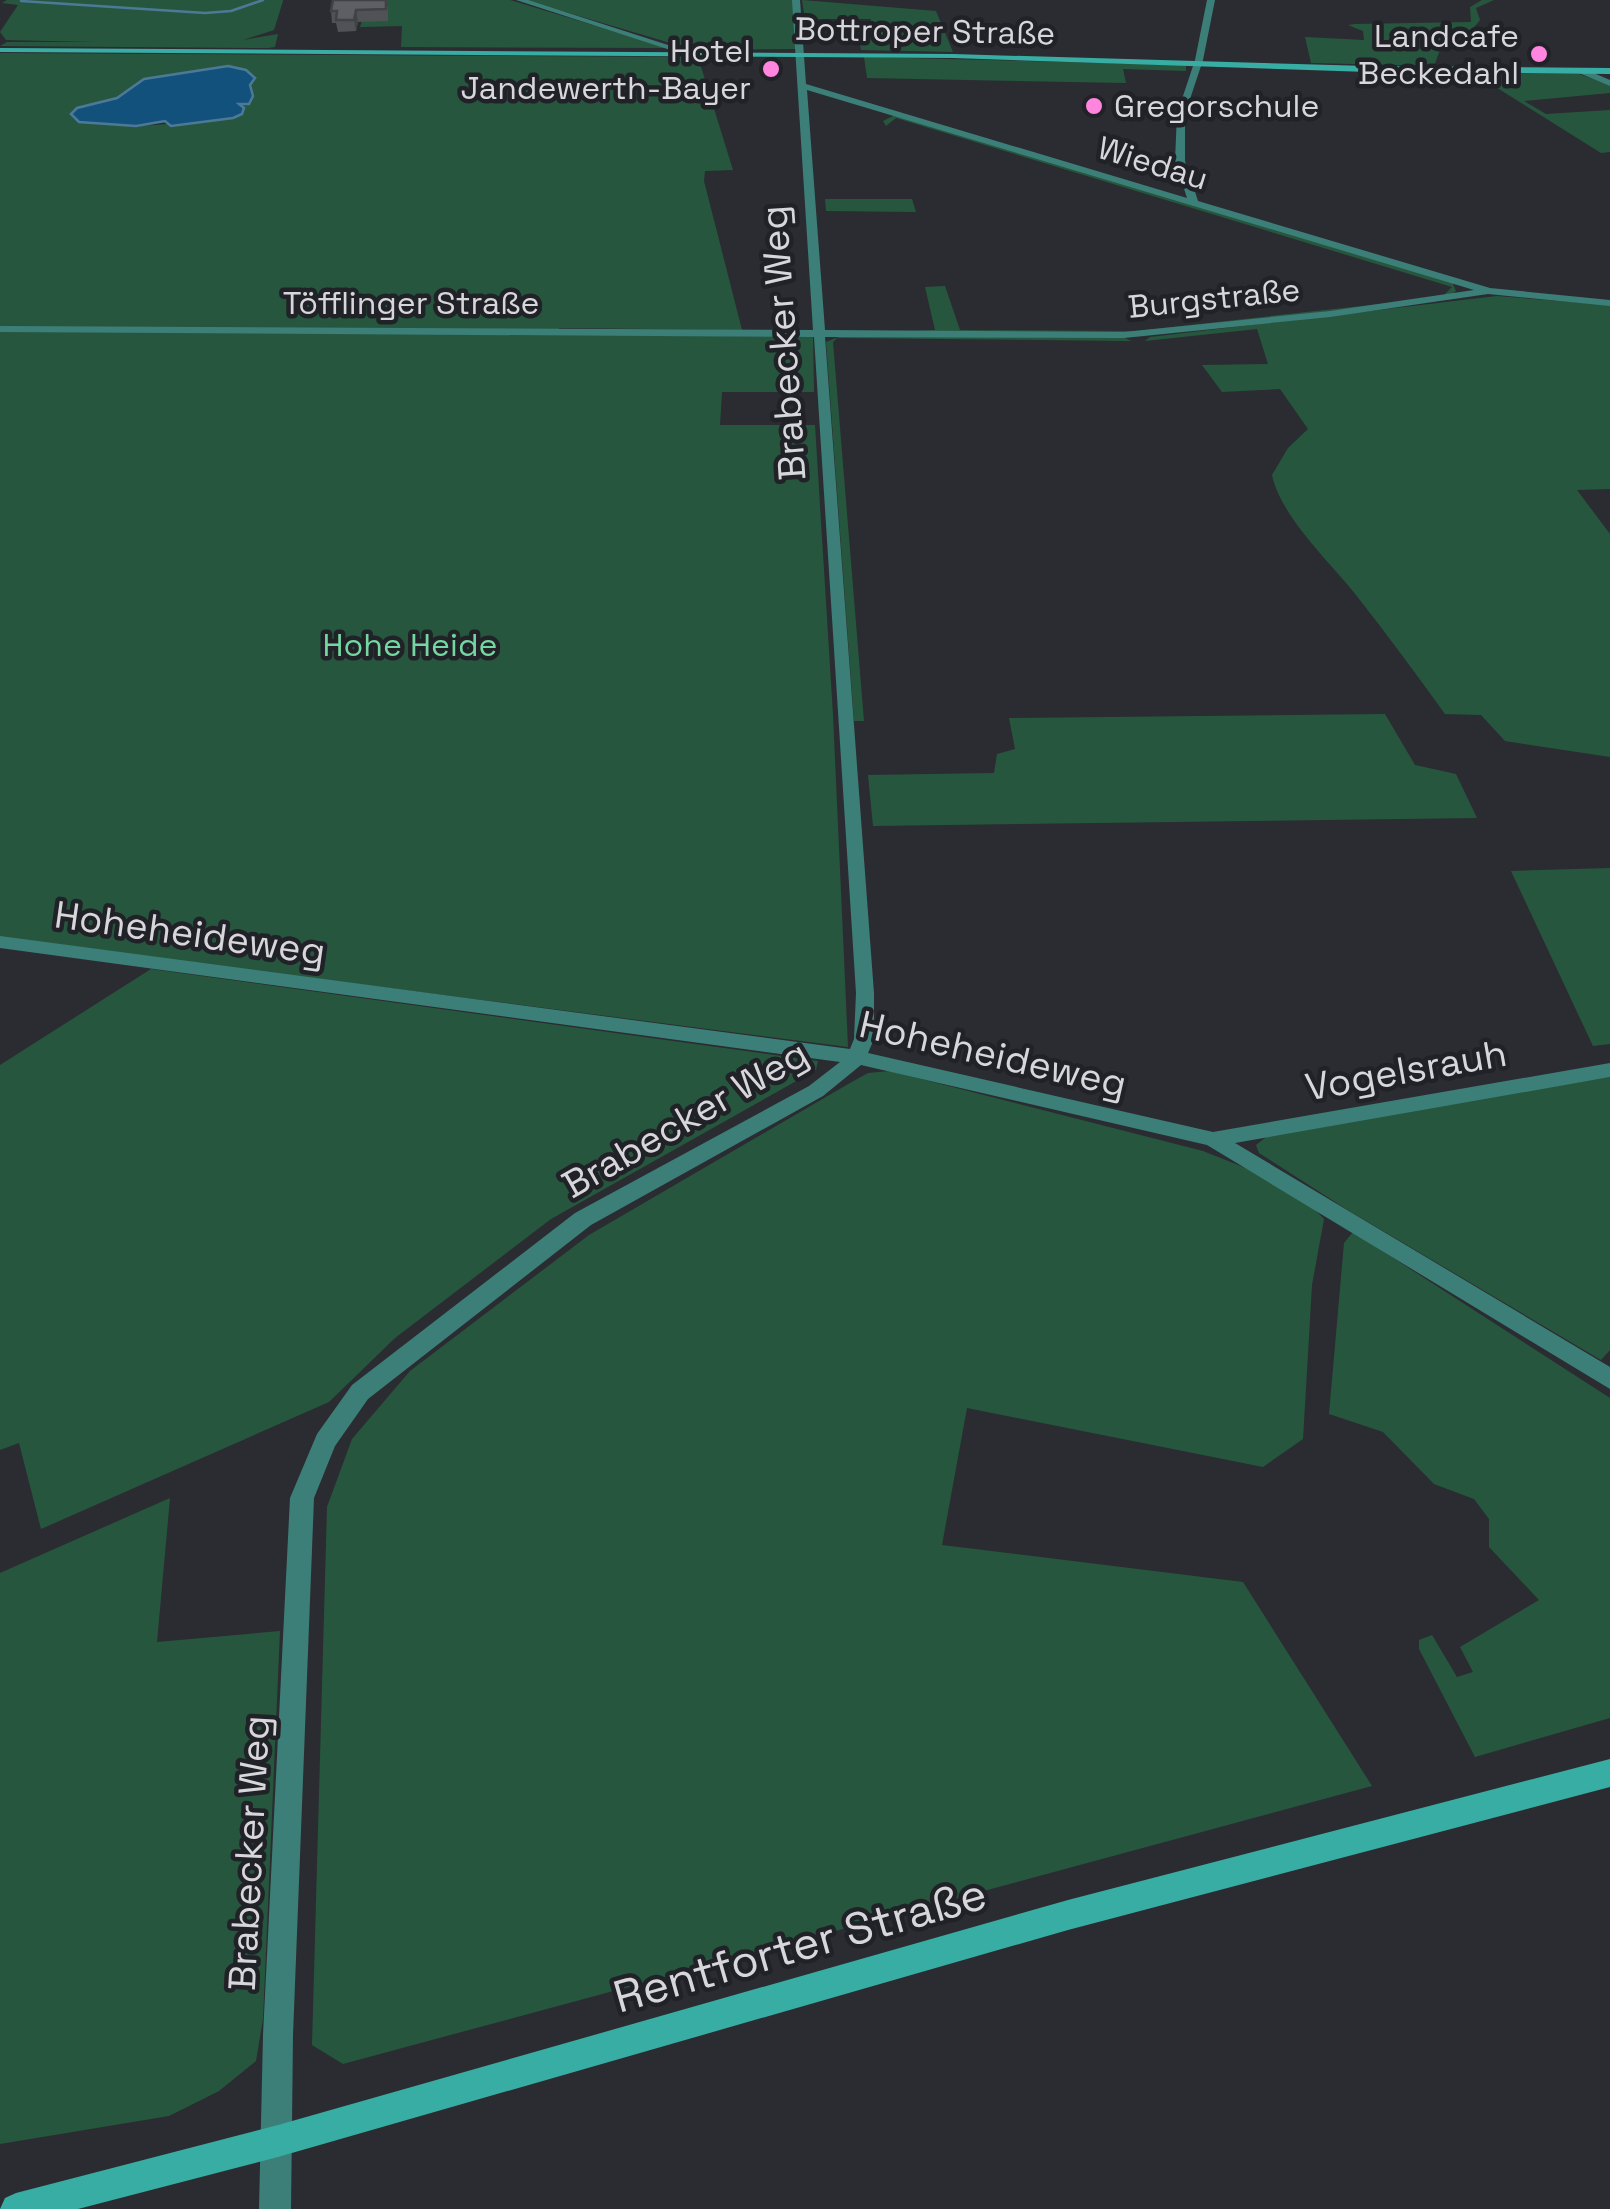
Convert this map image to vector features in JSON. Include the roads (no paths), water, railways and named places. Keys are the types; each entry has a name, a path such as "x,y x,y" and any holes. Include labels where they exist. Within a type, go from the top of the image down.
{"main road":[{"name":"Bottroper Straße","path":"0,50 800,54 1610,71"},
{"name":"Rentforter Straße","path":"16,2209 278,2141 1068,1914 1610,1773"}],"street":[{"path":"520,0 692,54"},
{"name":"Brabecker Weg","path":"275,2209 278,2036 302,1498 326,1440 360,1392 583,1219 816,1091 857,1057 864,1039 865,993 796,0"},
{"path":"1193,201 1180,161 1180,114 1211,0"},
{"path":"1582,72 1610,83"},
{"name":"Wiedau","path":"803,86 1488,291"},
{"name":"Burgstraße","path":"821,333 1155,335 1488,291 1610,303"},
{"name":"Töfflinger Straße","path":"0,328 821,333"},
{"name":"Hoheheideweg","path":"0,942 857,1057 1214,1139 1610,1379"},
{"name":"Vogelsrauh","path":"1214,1139 1610,1070"}],"water":[{"path":"228,66 246,70 255,78 250,85 253,96 249,104 239,104 244,108 242,114 233,118 136,126 79,122 71,114 77,108 117,98 144,79"}],"waterway":[{"path":"21,1 205,13 231,11 263,0"}],"place":[{"name":"Landcafe Beckedahl","path":"1539,54"},
{"name":"Hotel Jandewerth-Bayer","path":"771,69"},
{"name":"Gregorschule","path":"1094,106"}],"park label":[{"name":"Hohe Heide","path":"410,645"}]}
